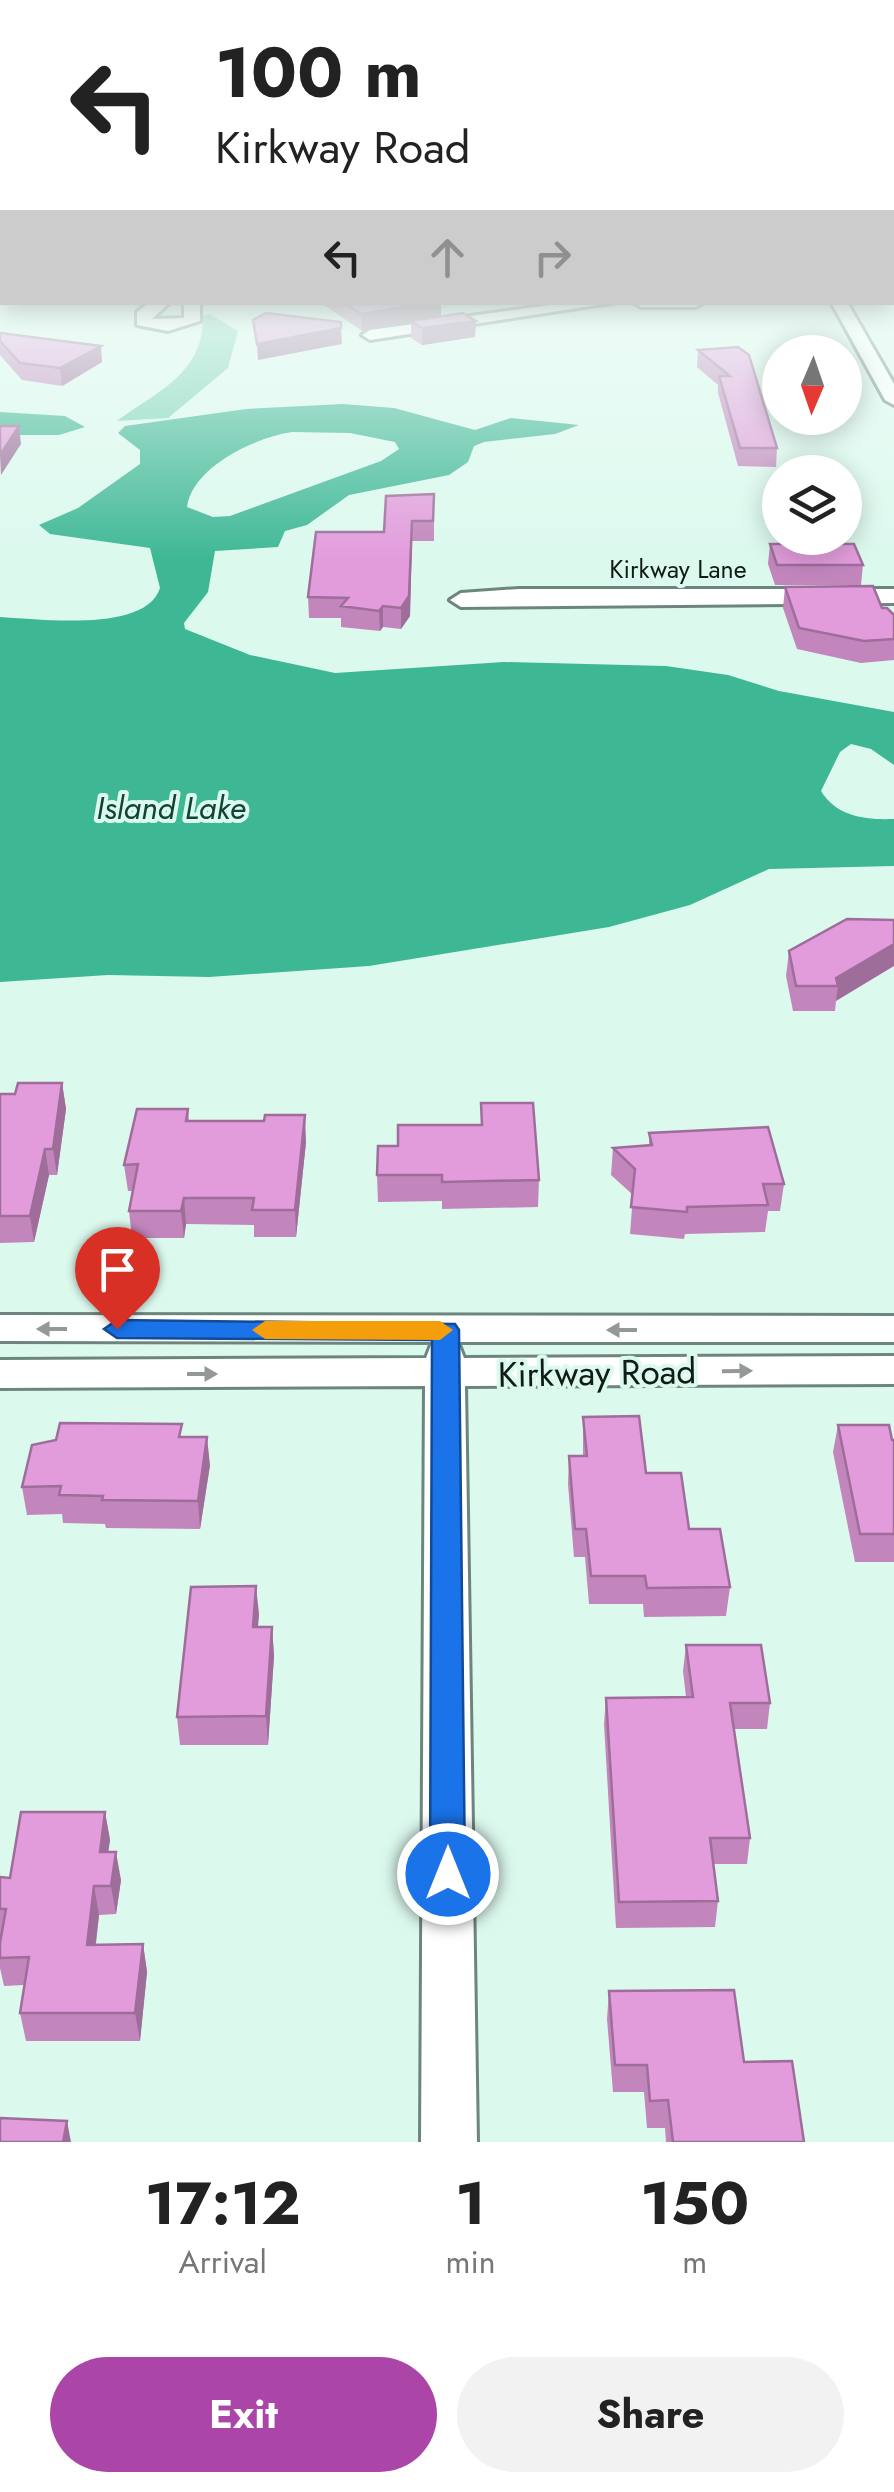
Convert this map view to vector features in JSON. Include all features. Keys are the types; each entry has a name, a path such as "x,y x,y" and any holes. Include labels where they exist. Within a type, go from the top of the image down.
{"street":[{"path":"872,361 894,400"},
{"name":"Kirkway Lane","path":"461,600 520,596 894,596"},
{"name":"Kirkway Road","path":"0,1328 445,1353 894,1370"},
{"name":"Kirkway Road","path":"0,1374 894,1330"},
{"path":"445,1353 449,2142"}],"shaded area":[{"path":"190,361 230,361 228,368 168,418 117,421 176,379"}],"water":[{"name":"Island Lake","path":"343,404 394,408 475,430 511,418 579,425 555,434 484,442 474,446 468,462 449,475 349,495 307,525 285,531 278,547 215,551 208,592 184,623 185,629 250,655 335,673 504,662 666,666 728,675 779,691 894,712 894,765 871,749 851,744 840,752 821,791 844,812 894,819 894,866 769,869 690,905 609,927 369,966 209,977 108,975 0,982 0,617 65,621 114,617 135,612 151,602 160,588 150,548 50,534 39,525 78,508 140,464 140,450 118,433 125,426 246,409","holes":["292,432 350,433 395,442 399,449 381,461 230,516 213,517 187,507 200,479 244,447"]},
{"path":"0,412 65,416 85,427 59,435 0,435"}],"building":[{"path":"18,361 73,361 60,368"},
{"path":"711,361 751,361 762,398 762,435 773,435 777,448 740,448 719,376 730,376"},
{"path":"0,426 19,426 0,455"},
{"path":"434,494 433,521 412,521 409,596 401,608 383,606 379,611 341,606 348,598 308,597 316,532 384,532 386,496"},
{"path":"774,555 859,555 863,565 777,565"},
{"path":"873,586 882,608 894,615 894,639 864,641 799,628 785,587"},
{"path":"847,919 894,920 894,944 836,978 838,986 796,986 789,951"},
{"path":"18,1083 62,1083 53,1149 45,1149 30,1216 0,1216 0,1094 15,1094"},
{"path":"481,1103 533,1103 539,1180 442,1182 442,1175 377,1175 378,1146 398,1146 398,1125 482,1125"},
{"path":"137,1109 188,1109 186,1121 264,1121 265,1115 305,1115 295,1210 252,1210 254,1198 184,1198 181,1211 129,1211 138,1164 124,1165"},
{"path":"768,1127 784,1184 763,1184 768,1205 687,1207 687,1212 631,1207 635,1169 613,1148 652,1145 649,1133"},
{"path":"639,1416 646,1473 681,1473 689,1529 720,1529 730,1587 647,1588 645,1576 591,1576 586,1529 575,1529 569,1456 587,1456 583,1417"},
{"path":"60,1423 182,1424 179,1437 207,1437 198,1501 102,1500 103,1496 59,1495 61,1486 22,1487 32,1445 56,1440"},
{"path":"838,1425 889,1425 894,1440 894,1534 860,1534"},
{"path":"256,1586 253,1627 272,1627 266,1716 177,1717 191,1587"},
{"path":"686,1645 761,1645 770,1703 730,1703 750,1838 710,1838 718,1901 619,1902 606,1698 693,1697"},
{"path":"21,1812 105,1812 100,1852 116,1852 111,1886 94,1886 87,1945 143,1944 135,2013 20,2013 29,1957 0,1958 6,1909 0,1909 0,1877 10,1878"},
{"path":"734,1990 744,2062 792,2061 804,2142 673,2142 668,2100 650,2101 647,2065 615,2065 609,1991"},
{"path":"0,2118 67,2121 63,2142 0,2142"}],"slow traffic":[{"path":"265,1330 440,1330"}],"route":[{"path":"117,1329 446,1330 448,1874"}]}
